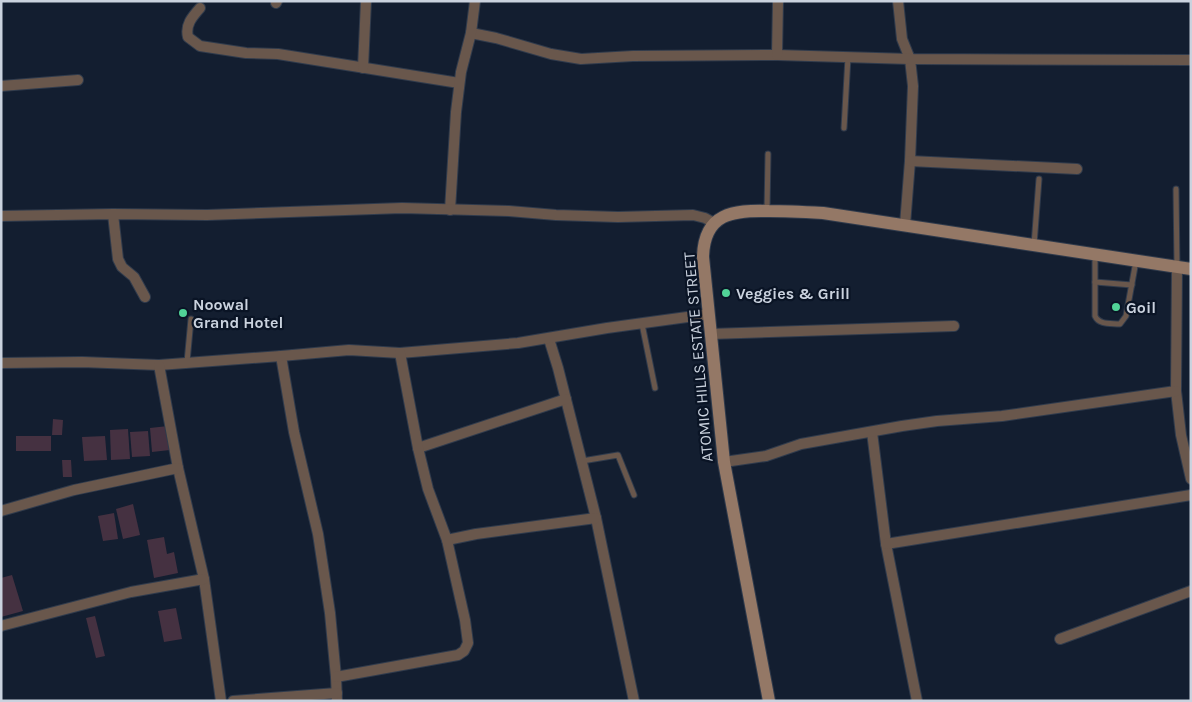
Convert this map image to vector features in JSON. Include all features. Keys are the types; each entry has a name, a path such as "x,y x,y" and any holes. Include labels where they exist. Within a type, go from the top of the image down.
{"street":[{"path":"363,68 366,1"},
{"path":"450,210 452,154 459,83 471,33 475,1"},
{"path":"777,55 778,1"},
{"path":"898,1 902,39 910,59 913,86 905,225"},
{"path":"200,8 188,23 187,32 188,37 200,46 246,53 278,54 459,83"},
{"path":"471,33 496,38 551,54 581,59 633,56 777,55 910,59 1191,60"},
{"path":"1,86 78,80"},
{"path":"910,162 1077,169"},
{"path":"1,216 235,214 402,208 509,211 618,218 693,215 706,218 714,223 728,214 740,211 823,213 1191,269"},
{"path":"113,214 118,259 122,267 134,278 145,297"},
{"name":"ATOMIC HILLS ESTATE STREET","path":"714,223 704,244 703,257 724,462 769,701"},
{"path":"1177,268 1176,391 1181,435 1191,479"},
{"path":"1,363 82,362 159,365 349,350 400,353 549,338 709,314"},
{"path":"710,334 954,326"},
{"path":"549,338 596,518 634,701"},
{"path":"336,676 458,655 464,651 468,644 465,620 447,540 428,489 418,448 400,353"},
{"path":"233,701 337,697 330,613 318,534 294,432 281,356"},
{"path":"159,365 178,468 204,579 221,701"},
{"path":"724,462 766,456 801,444 937,421 1002,416 1176,391"},
{"path":"418,448 566,399"},
{"path":"872,432 886,544 917,701"},
{"path":"1,511 74,490 178,468"},
{"path":"886,544 1191,495"},
{"path":"447,540 476,534 596,518"},
{"path":"1,626 131,592 204,579"},
{"path":"1060,639 1191,591"}],"lane":[{"path":"844,128 848,57"},
{"path":"768,154 768,211"},
{"path":"1034,245 1039,179"},
{"path":"1176,189 1177,268"},
{"path":"1095,254 1095,316 1102,323 1120,324 1126,316 1136,261"},
{"path":"1095,282 1132,285"},
{"path":"188,363 191,319"},
{"path":"642,324 655,388"},
{"path":"582,461 618,455 634,495"}],"building":[{"path":"53,419 63,420 62,435 52,435"},
{"path":"168,426 170,450 152,452 150,428"},
{"path":"128,429 130,459 111,460 110,430"},
{"path":"148,431 150,456 132,457 130,432"},
{"path":"16,436 51,436 51,451 16,451"},
{"path":"105,436 107,460 84,461 82,437"},
{"path":"62,460 71,460 72,477 63,477"},
{"path":"133,504 140,535 123,539 116,509"},
{"path":"114,513 118,539 103,541 98,516"},
{"path":"164,537 167,554 174,552 178,573 154,578 147,540"},
{"path":"12,575 23,611 1,617 1,578"},
{"path":"176,608 182,639 164,642 158,611"},
{"path":"95,616 105,656 96,658 86,618"}],"place":[{"name":"Veggies & Grill","path":"726,293"},
{"name":"Goil","path":"1116,307"},
{"name":"Noowal Grand Hotel","path":"183,313"}]}
